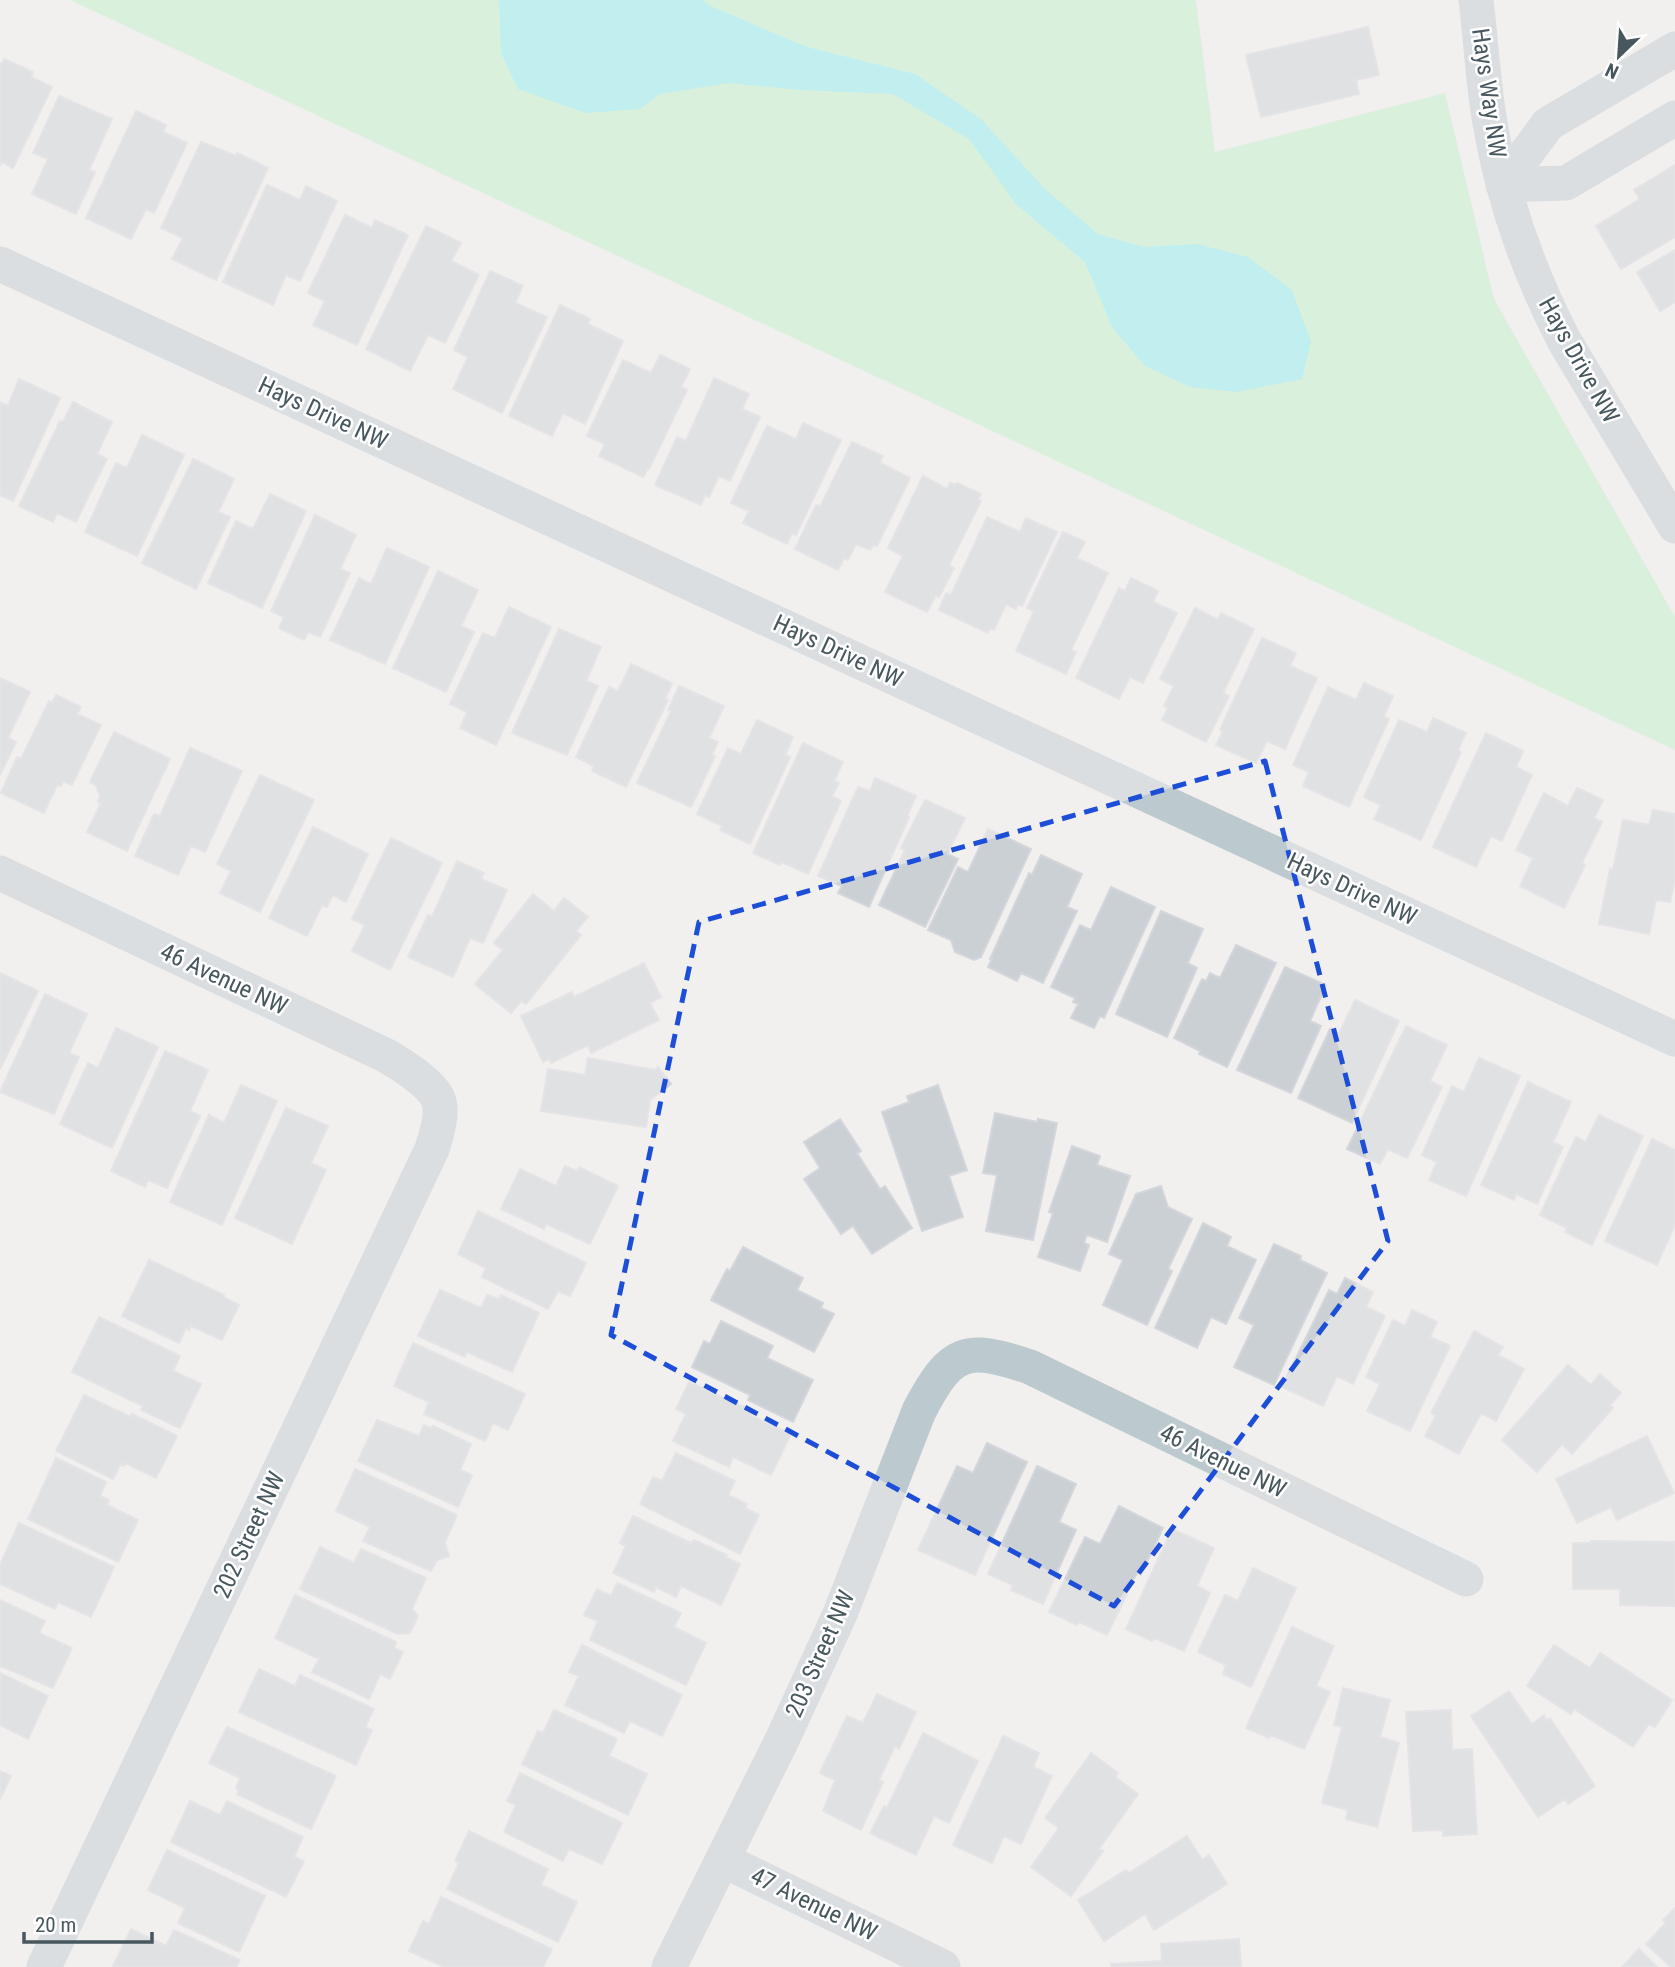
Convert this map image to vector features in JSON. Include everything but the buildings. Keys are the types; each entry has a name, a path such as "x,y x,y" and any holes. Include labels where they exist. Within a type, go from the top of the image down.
{"street":[{"name":"Hays Way NW","path":"1476,0 1489,121 1503,185"},
{"path":"1503,185 1548,124 1675,48"},
{"path":"1503,185 1566,183 1675,118"},
{"name":"Hays Drive NW","path":"1503,185 1519,239 1549,310 1675,526"},
{"name":"Hays Drive NW","path":"0,264 1675,1039"},
{"name":"46 Avenue NW","path":"0,873 387,1056 412,1070 438,1100"},
{"name":"202 Street NW","path":"44,1967 432,1149 439,1126 438,1100"},
{"name":"46 Avenue NW","path":"977,1353 1030,1367 1466,1579"},
{"name":"203 Street NW","path":"669,1967 782,1740 839,1614 919,1411 935,1380 953,1362 977,1353"},
{"name":"47 Avenue NW","path":"723,1860 943,1967"}],"highlighted area":[{"path":"1265,761 1388,1241 1114,1606 611,1335 699,922"}],"green space":[{"path":"70,0 1196,0 1215,152 1445,93 1494,299 1675,617 1675,750"}],"water":[{"path":"499,0 703,0 708,5 807,47 915,74 981,119 1045,189 1098,234 1144,247 1197,244 1248,257 1292,290 1311,342 1302,379 1238,392 1190,387 1145,366 1112,327 1085,262 1016,204 969,139 893,94 801,90 728,83 660,94 640,109 586,113 518,89 501,53"}]}
